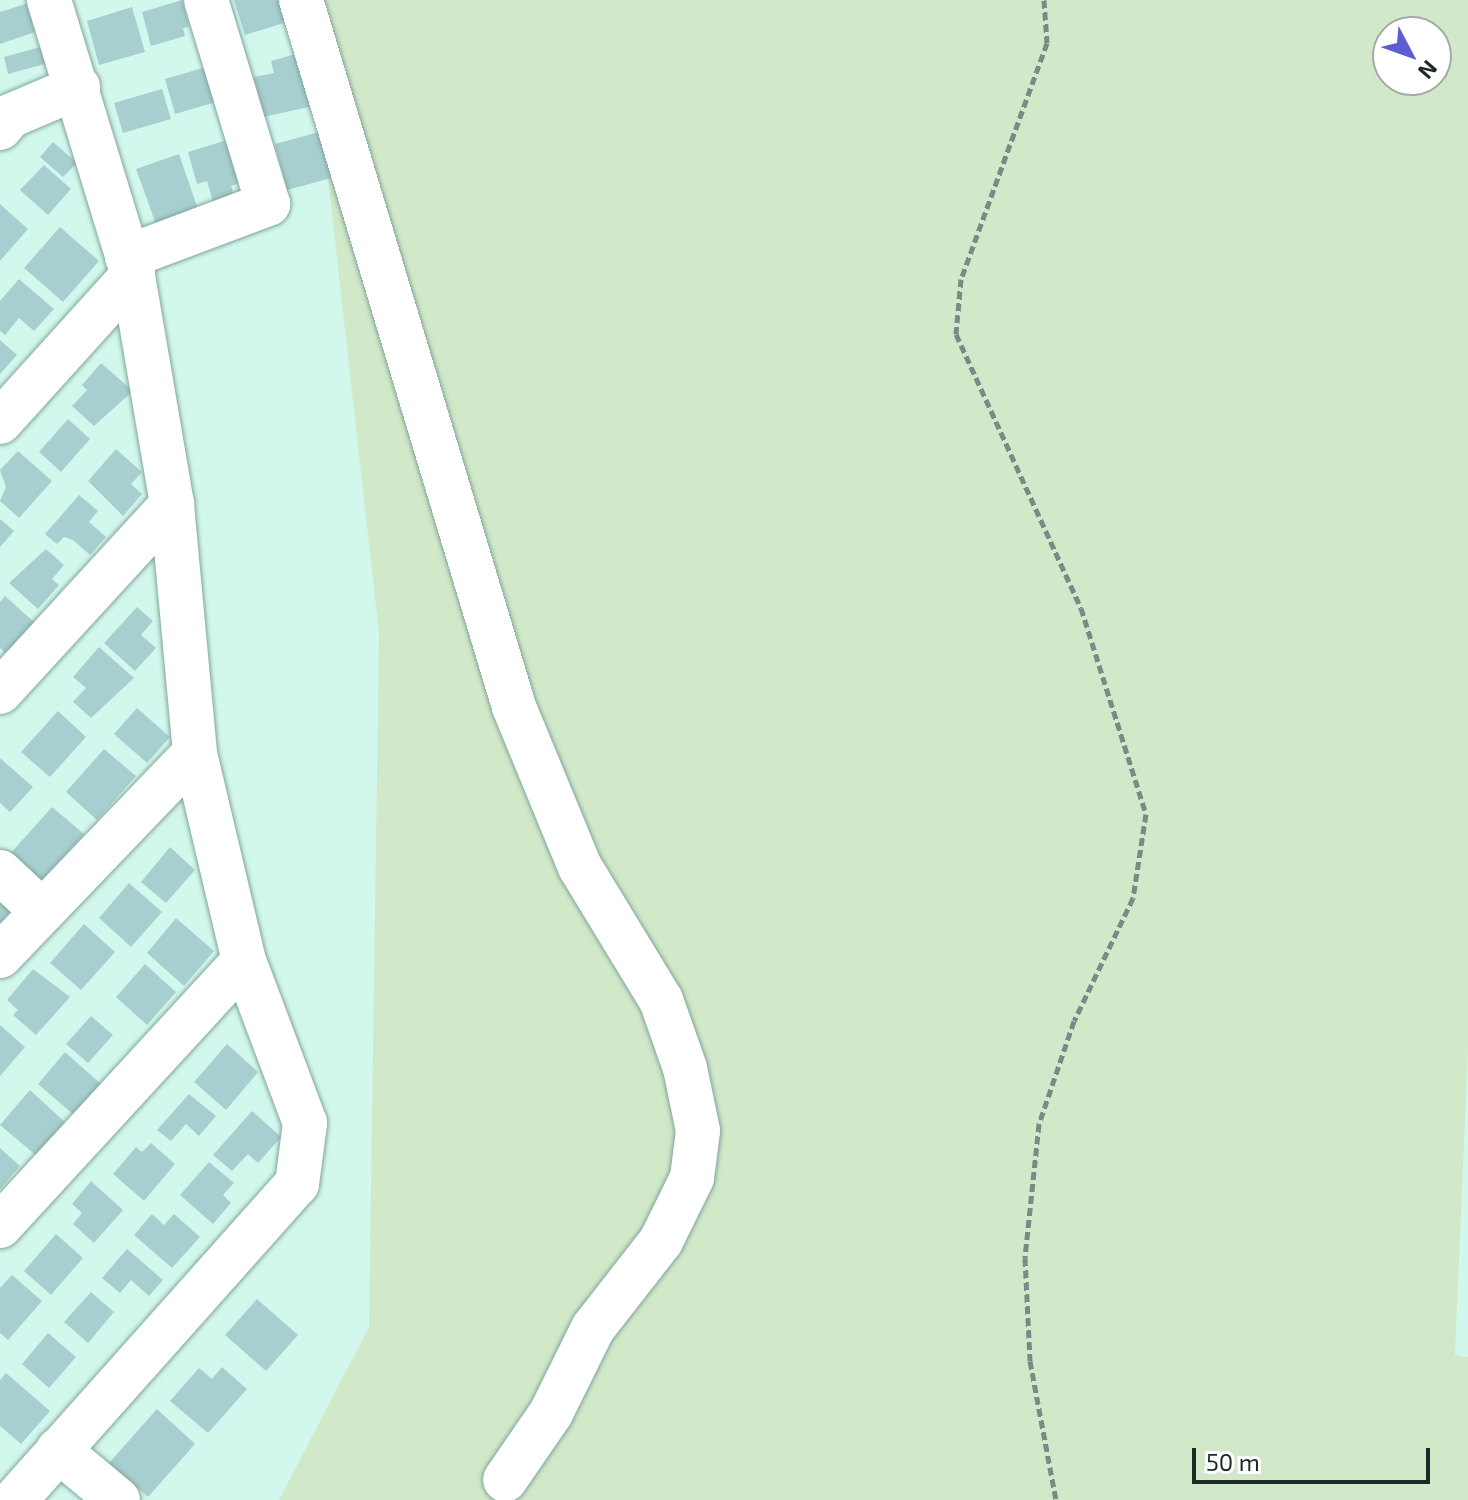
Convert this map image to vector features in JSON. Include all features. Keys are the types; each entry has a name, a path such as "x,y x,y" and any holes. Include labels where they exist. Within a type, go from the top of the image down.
{"street":[{"path":"15,1500 297,1184 305,1123 244,961 195,753 172,504 130,266 49,0"},
{"path":"0,422 130,266 268,204 206,0"},
{"path":"301,0 514,707 580,867 661,1000 685,1068 698,1131 692,1178 661,1241 593,1328 551,1413 505,1480"},
{"path":"3,113 78,87"},
{"path":"0,692 172,504"},
{"path":"0,956 195,753"},
{"path":"0,872 41,910"},
{"path":"0,1226 244,961"},
{"path":"58,1450 118,1500"}],"path":[{"path":"1044,0 1047,43 961,279 956,334 1081,608 1146,814 1133,898 1074,1021 1039,1124 1025,1258 1030,1361 1056,1500"}],"green space":[{"path":"308,0 1468,0 1468,1050 1455,1355 1468,1357 1468,1500 279,1500 369,1327 379,633"}],"building":[{"path":"182,0 189,27 183,28 185,36 151,46 142,12"},
{"path":"234,0 280,0 287,22 245,35"},
{"path":"32,2 41,30 0,44 0,12"},
{"path":"132,7 145,52 99,65 87,21"},
{"path":"40,47 45,64 8,74 4,57"},
{"path":"299,53 318,105 263,117 254,77 274,73 271,61"},
{"path":"206,67 216,102 175,114 165,79"},
{"path":"162,89 171,119 123,133 114,103"},
{"path":"323,131 335,177 287,190 275,144"},
{"path":"237,137 250,180 231,186 234,196 213,202 207,181 197,184 188,152"},
{"path":"53,142 77,163 63,177 40,157"},
{"path":"179,154 199,212 157,227 136,169"},
{"path":"44,165 71,189 48,215 20,190"},
{"path":"0,204 28,229 0,261"},
{"path":"60,227 99,261 63,302 24,268"},
{"path":"19,279 54,309 34,331 19,318 5,335 0,331 0,301"},
{"path":"0,340 17,355 0,374"},
{"path":"101,363 133,391 94,426 72,406 87,390 82,385"},
{"path":"68,419 90,439 61,472 39,452"},
{"path":"116,449 142,472 131,484 142,494 123,516 88,481"},
{"path":"18,451 52,481 19,518 0,501 6,487 0,470"},
{"path":"79,495 98,511 89,522 106,537 90,555 73,540 64,537 57,544 45,534"},
{"path":"0,519 14,531 0,547"},
{"path":"46,549 64,565 52,579 59,585 38,609 9,583"},
{"path":"5,596 35,623 6,654 0,648 0,602"},
{"path":"137,607 153,621 141,635 156,648 135,671 104,643"},
{"path":"99,647 134,678 91,718 73,702 86,688 73,677"},
{"path":"137,708 170,737 147,763 114,734"},
{"path":"58,711 86,737 50,777 21,752"},
{"path":"104,749 136,776 97,820 66,792"},
{"path":"0,758 33,787 10,812 0,803"},
{"path":"52,807 84,834 40,883 9,855"},
{"path":"170,847 195,870 166,903 141,882"},
{"path":"129,883 162,912 131,947 99,918"},
{"path":"0,902 10,911 0,923"},
{"path":"176,918 214,951 184,986 147,953"},
{"path":"84,924 115,952 81,990 50,963"},
{"path":"145,964 176,992 147,1025 116,997"},
{"path":"33,969 70,997 36,1035 13,1015 18,1010 7,1000"},
{"path":"91,1016 113,1035 88,1063 66,1044"},
{"path":"0,1025 25,1047 0,1076"},
{"path":"227,1044 258,1072 226,1110 194,1082"},
{"path":"65,1052 102,1085 75,1116 38,1084"},
{"path":"30,1090 67,1124 38,1157 0,1125"},
{"path":"189,1094 216,1116 199,1136 186,1124 171,1141 157,1130"},
{"path":"252,1111 281,1137 258,1163 248,1154 232,1171 213,1155"},
{"path":"151,1143 175,1164 144,1201 113,1174 136,1147 142,1152"},
{"path":"0,1148 20,1166 0,1189"},
{"path":"209,1162 234,1183 223,1195 231,1203 213,1224 180,1195"},
{"path":"91,1181 123,1210 94,1243 73,1224 82,1213 72,1204"},
{"path":"152,1214 164,1225 174,1214 200,1237 172,1268 134,1235"},
{"path":"56,1234 83,1258 51,1295 24,1271"},
{"path":"127,1249 163,1280 149,1296 131,1280 120,1293 102,1278"},
{"path":"12,1275 42,1301 8,1340 0,1333 0,1288"},
{"path":"91,1292 114,1312 88,1343 64,1322"},
{"path":"257,1299 298,1335 266,1371 225,1335"},
{"path":"48,1333 76,1357 49,1388 22,1364"},
{"path":"222,1367 247,1389 208,1433 170,1401 199,1368 212,1379"},
{"path":"6,1373 50,1411 21,1444 0,1426 0,1380"},
{"path":"157,1409 195,1444 148,1497 109,1463"}]}
